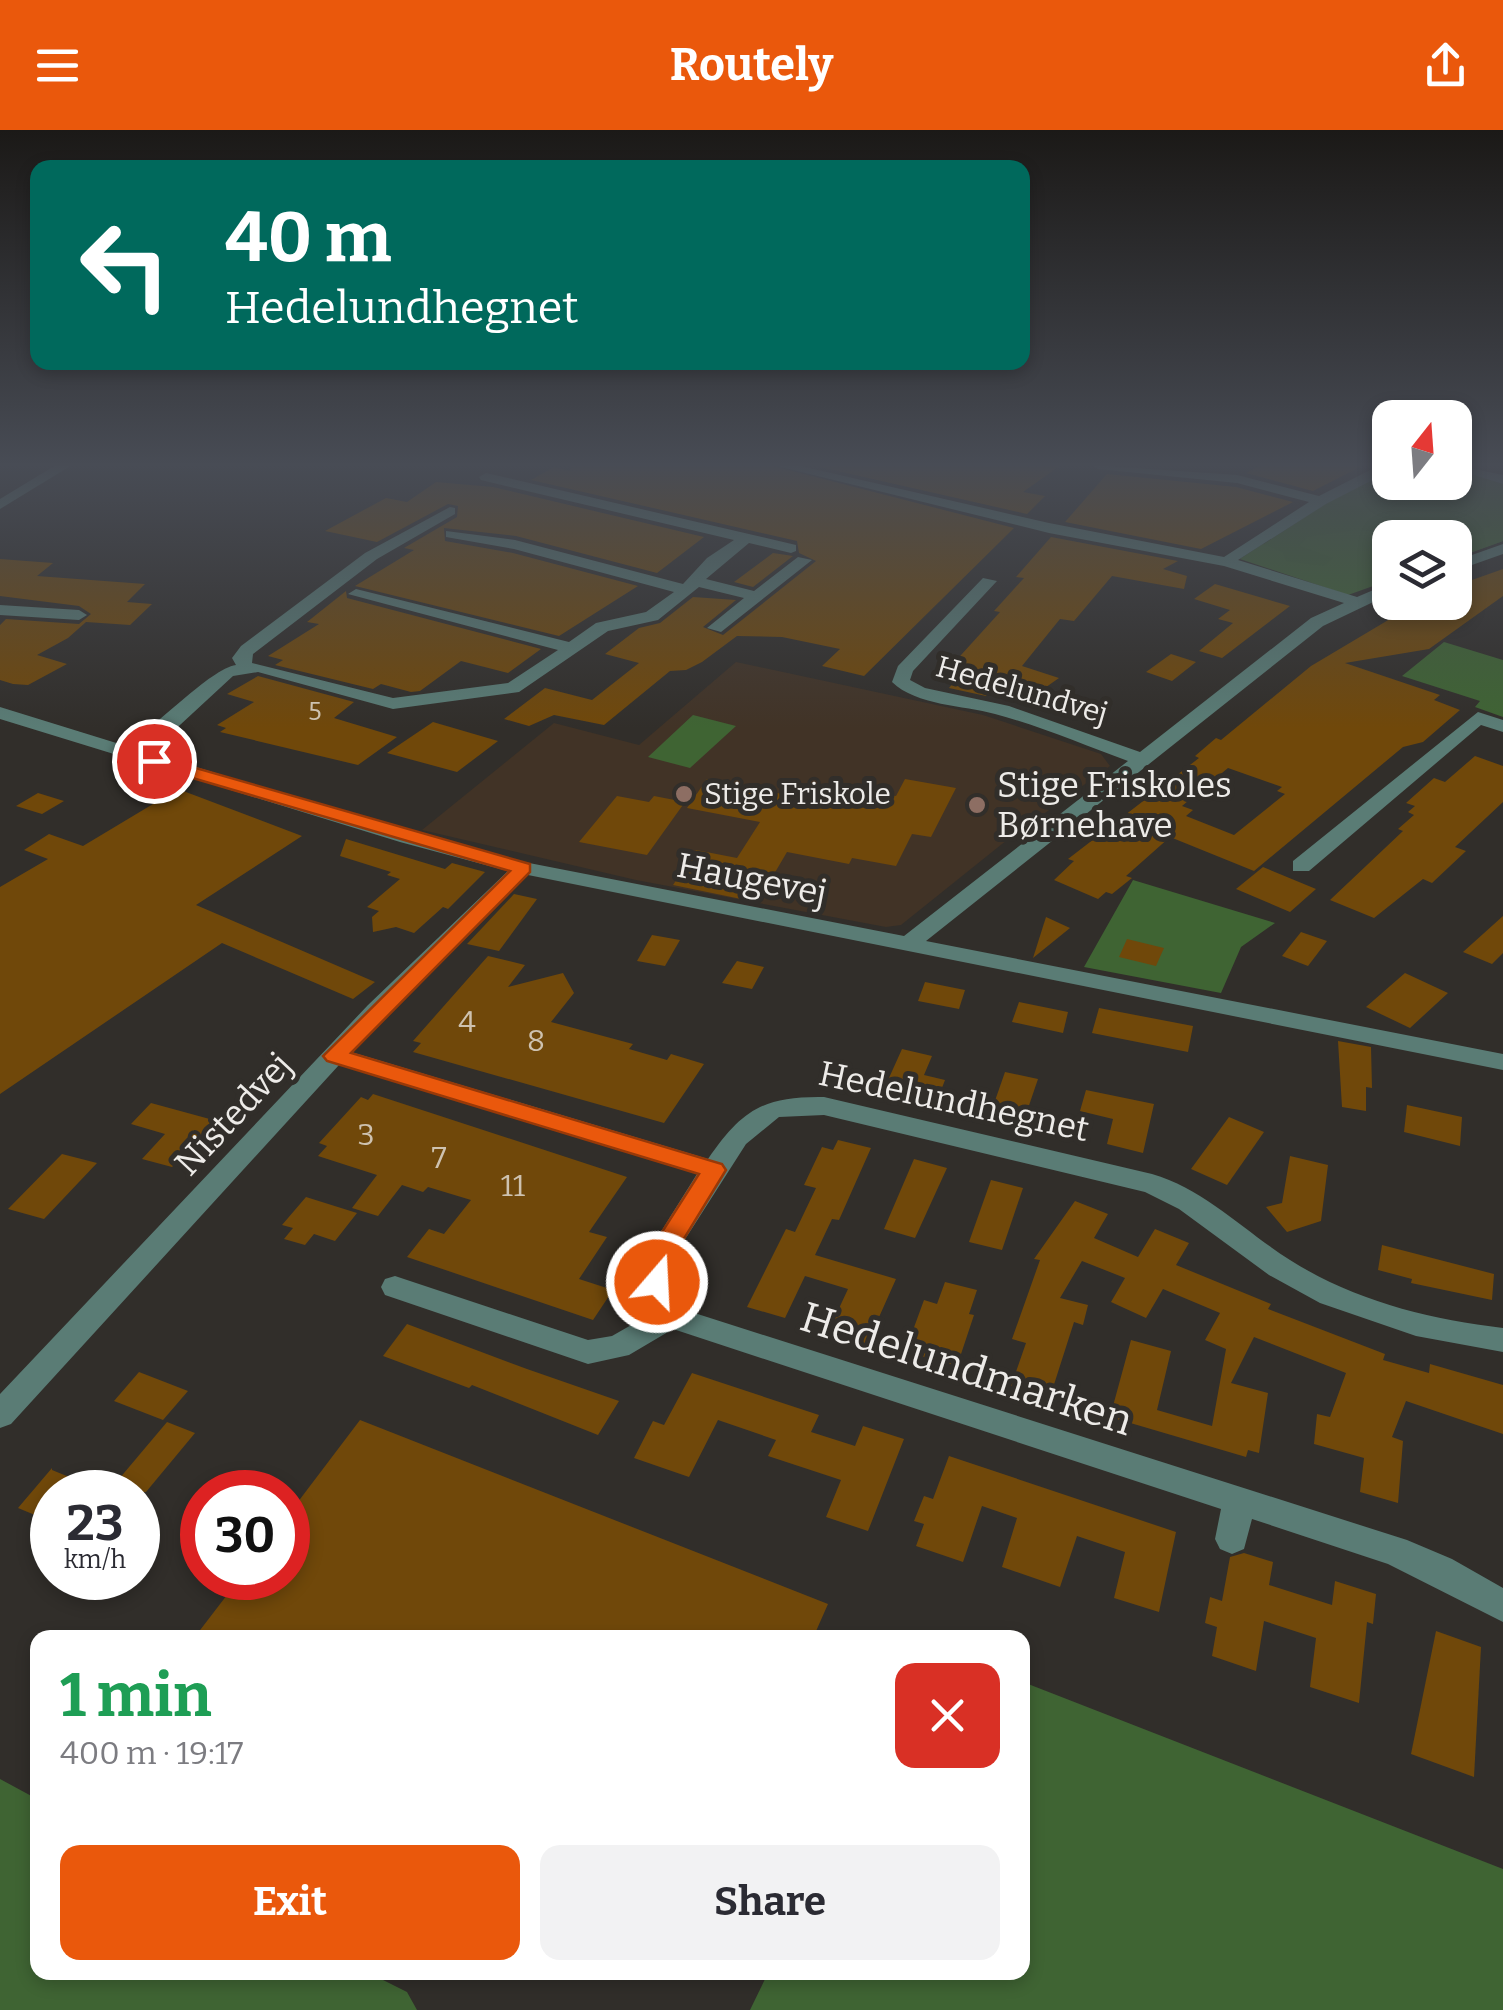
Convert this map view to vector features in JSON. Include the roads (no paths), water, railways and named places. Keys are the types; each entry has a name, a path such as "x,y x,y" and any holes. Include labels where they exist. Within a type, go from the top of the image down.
{"street":[{"path":"245,666 241,658 247,650 377,553"},
{"path":"552,553 691,586 756,596"},
{"path":"127,753 160,734 227,672 245,666 393,704 513,688 602,627 652,616 726,553"},
{"path":"715,628 756,596 797,554 793,553"},
{"path":"1177,553 1227,562 1356,602"},
{"path":"1227,562 1238,553"},
{"name":"Hedelundvej","path":"988,581 904,670 901,682 919,692 1073,732 1142,759"},
{"path":"356,594 572,648"},
{"name":"Hedelundvej","path":"908,944 1317,622 1372,595"},
{"path":"0,610 78,615"},
{"name":"Haugevej","path":"0,714 407,838 523,868 765,919 1503,1062"},
{"path":"1301,866 1478,718 1503,726"},
{"name":"Nistedvej","path":"0,1415 335,1056 523,868"},
{"path":"335,1056 714,1170 661,1254 657,1282 670,1317 618,1347 588,1352 395,1287"},
{"name":"Hedelundhegnet","path":"714,1170 754,1115 788,1104 824,1106 1152,1184 1190,1199 1276,1264 1346,1302 1473,1337 1503,1340"},
{"name":"Hedelundmarken","path":"670,1317 1395,1551 1440,1570 1503,1606"},
{"path":"1232,1539 1238,1502"}],"place":[{"name":"Stige Friskole","path":"684,794"},
{"name":"Stige Friskoles Børnehave","path":"977,805"}]}
